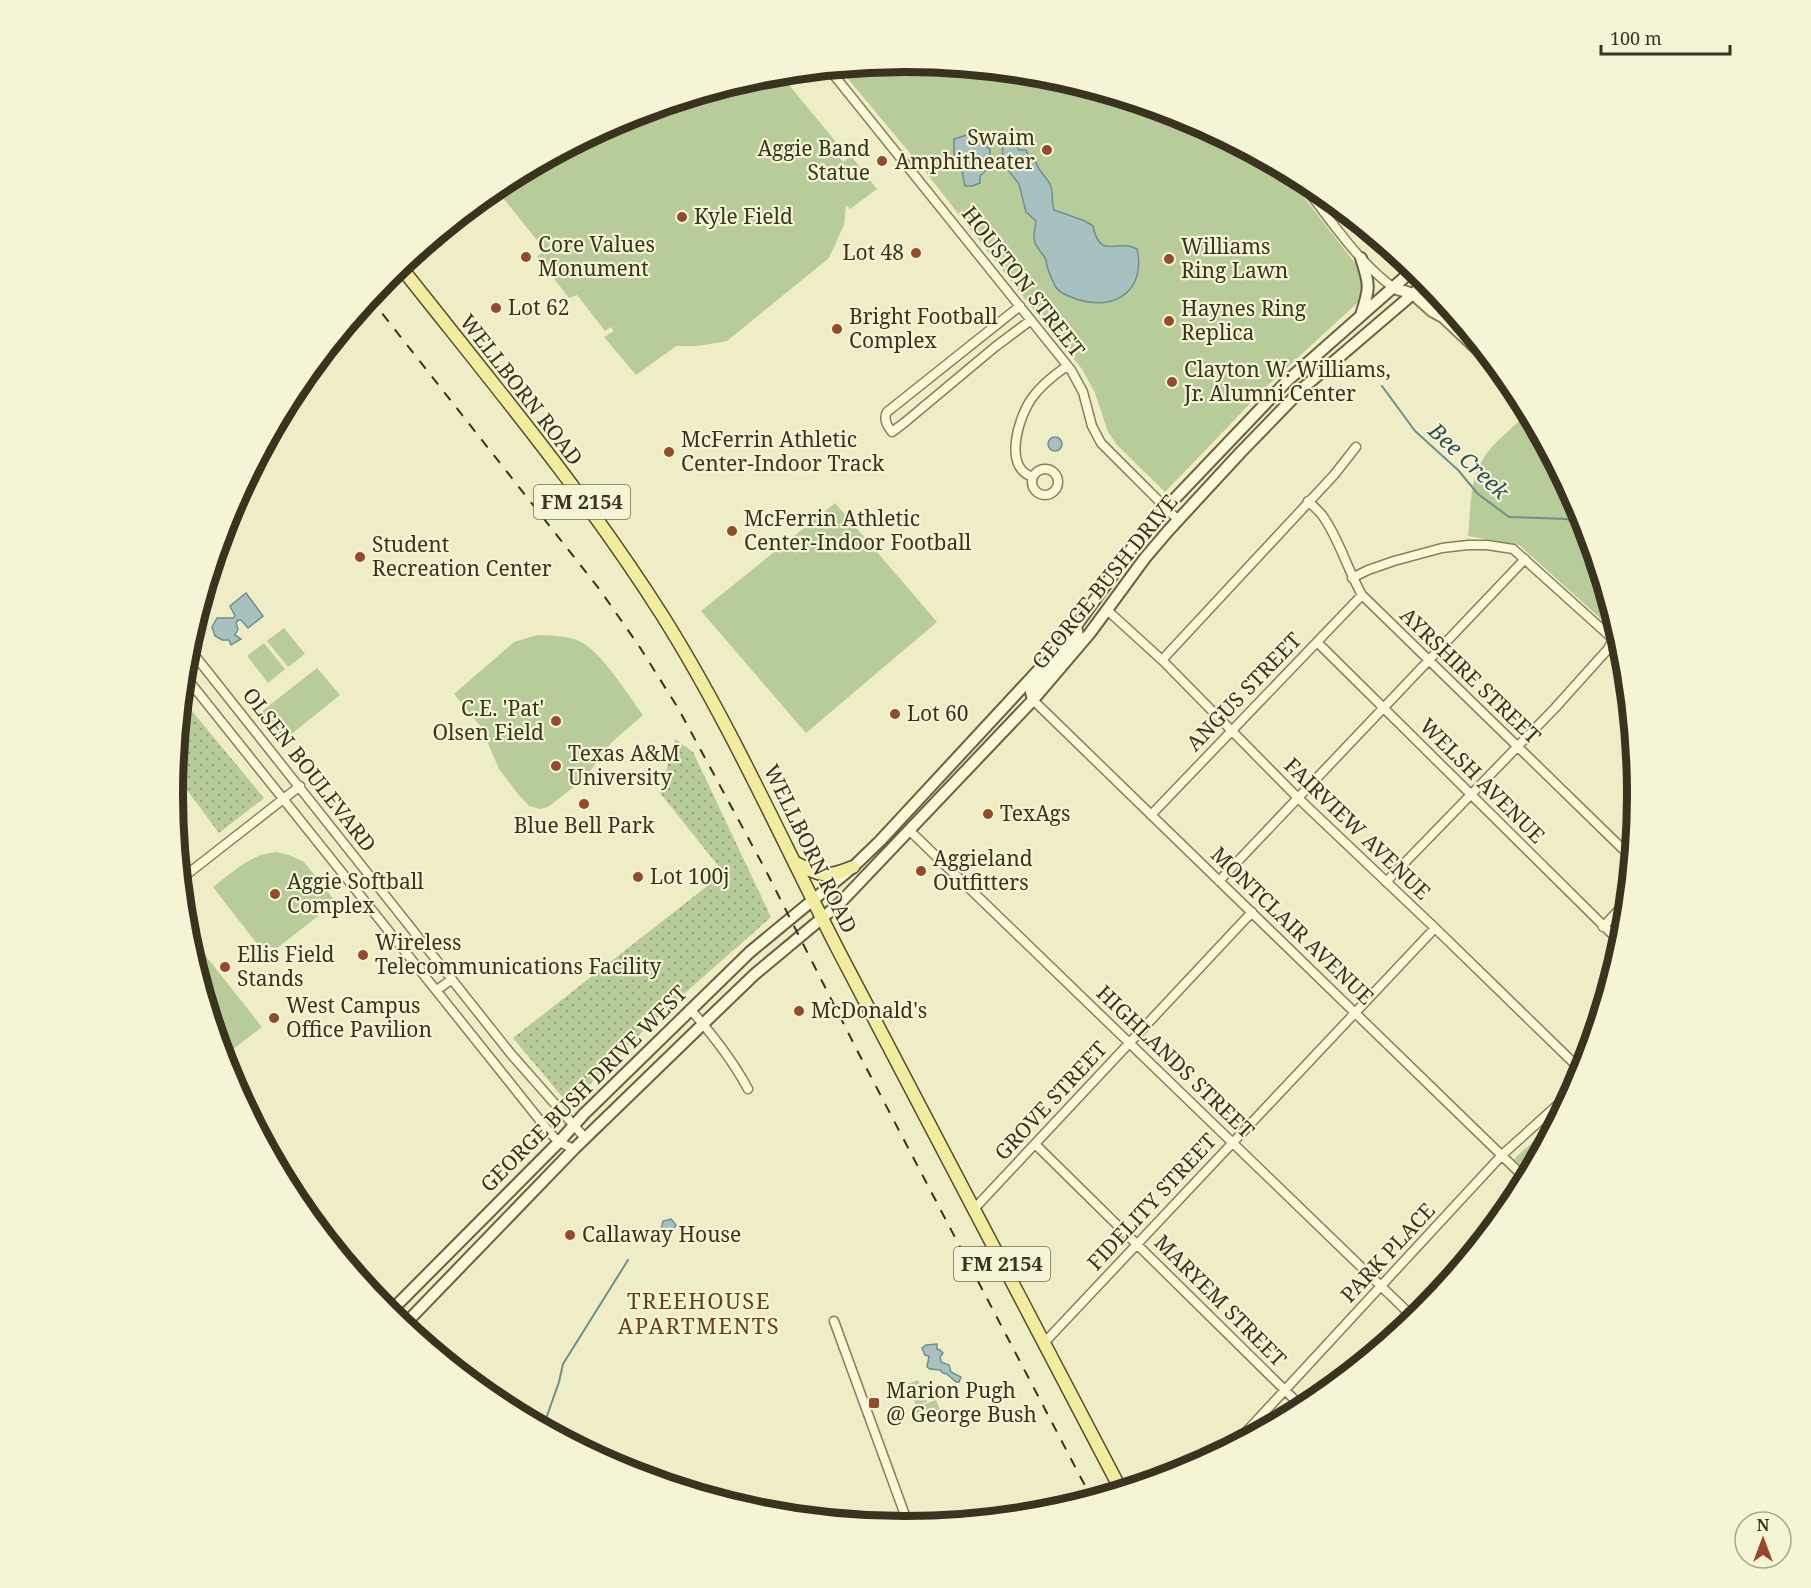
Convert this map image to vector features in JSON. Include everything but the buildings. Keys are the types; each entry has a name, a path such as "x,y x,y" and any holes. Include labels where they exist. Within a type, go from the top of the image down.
{"main road":[{"path":"1360,318 1368,292 1367,277 1361,258"},
{"name":"WELLBORN ROAD","path":"406,273 549,457 625,560 698,674 796,862 822,918 1118,1484"},
{"name":"GEORGE BUSH DRIVE","path":"813,900 853,867 1057,650 1133,547 1165,509 1287,381 1408,275"},
{"path":"1412,279 1413,294"},
{"path":"1394,288 1413,294 1458,330"},
{"name":"GEORGE BUSH DRIVE","path":"822,918 839,904 910,831 1033,700 1070,658 1145,558 1240,453 1303,388 1420,288"},
{"path":"1033,700 1032,689 1078,636 1076,626"},
{"path":"796,862 822,875 835,874 853,867"},
{"name":"GEORGE BUSH DRIVE WEST","path":"396,1306 690,1010 750,952 813,900"},
{"name":"GEORGE BUSH DRIVE WEST","path":"410,1319 585,1138 755,974 822,918"}],"street":[{"name":"HOUSTON STREET","path":"835,76 1067,366 1083,392 1092,426 1101,443 1178,520"},
{"path":"1315,200 1361,258 1380,278 1394,288"},
{"path":"1020,306 886,412 887,426 892,432 1031,320"},
{"path":"1033,477 1020,469 1016,460 1019,425 1035,394 1048,380 1067,366"},
{"path":"1162,660 1334,475 1356,447"},
{"name":"AYRSHIRE STREET","path":"1308,501 1321,514 1331,531 1362,595 1625,851"},
{"path":"1352,578 1394,561 1443,548 1487,544 1513,549 1610,634"},
{"path":"1219,881 1525,559"},
{"name":"ANGUS STREET","path":"1151,815 1362,595"},
{"name":"FAIRVIEW AVENUE","path":"1107,610 1162,660 1298,798 1575,1064"},
{"name":"WELSH AVENUE","path":"1317,642 1614,937"},
{"path":"1386,882 1612,646"},
{"name":"OLSEN BOULEVARD","path":"196,657 511,1054 585,1138"},
{"name":"OLSEN BOULEVARD","path":"192,685 550,1133 559,1142 574,1149"},
{"name":"MONTCLAIR AVENUE","path":"1033,700 1520,1172"},
{"path":"188,873 300,786"},
{"name":"HIGHLANDS STREET","path":"910,831 1408,1312"},
{"path":"1603,927 1618,911"},
{"name":"GROVE STREET","path":"974,1209 1252,912"},
{"name":"FIDELITY STREET","path":"1044,1343 1435,928"},
{"path":"437,990 452,979"},
{"path":"690,1010 720,1044 748,1089"},
{"name":"PARK PLACE","path":"1250,1428 1502,1155 1556,1106"},
{"name":"MARYEM STREET","path":"1035,1144 1296,1401"},
{"path":"834,1321 905,1516"}],"green space":[{"path":"906,72 1000,78 1092,97 1138,110 1182,127 1225,146 1296,188 1362,272 1366,295 1268,385 1165,492 1117,445 1108,432 1095,393 1082,369 924,170 845,75"},
{"name":"Kyle Field","path":"787,82 845,153 840,158 843,162 851,156 877,189 850,209 846,205 844,225 829,258 727,341 698,346 676,346 636,375 604,337 614,331 611,327 605,331 577,295 569,298 537,257 545,250 501,196 586,146 629,127 673,110 765,86"},
{"path":"1521,419 1525,423 1573,518 1607,624 1519,545 1468,536 1474,482 1481,462 1495,444"},
{"path":"835,503 937,622 806,733 701,611"},
{"path":"284,628 305,654 288,667 267,641"},
{"name":"C.E. 'Pat' Olsen Field","path":"537,635 569,638 587,646 614,674 643,715 612,742 584,779 548,807 540,809 529,806 499,769 481,727 454,694 514,642"},
{"path":"264,643 285,669 268,683 247,656"},
{"path":"317,668 340,695 284,740 261,712"},
{"path":"189,708 264,798 219,833 183,785"},
{"path":"675,739 693,752 771,917 651,1023 569,1105 513,1038 724,873 660,793"},
{"name":"Aggie Softball Complex","path":"277,852 304,862 336,902 277,948 258,945 213,887 250,860 267,853"},
{"path":"200,949 262,1027 231,1051 208,981"},
{"path":"1543,1133 1523,1168 1514,1159"},
{"path":"918,1380 927,1402 916,1406 908,1384"},
{"path":"936,1400 941,1412 920,1419 915,1408"}],"water":[{"path":"970,134 977,136 990,149 990,158 988,167 980,176 980,183 965,186 961,166 954,158 954,139"},
{"path":"1003,144 1015,144 1019,150 1026,150 1029,158 1036,162 1051,187 1054,210 1093,226 1096,237 1105,246 1130,246 1137,249 1139,263 1137,275 1133,286 1126,294 1105,302 1093,303 1073,298 1057,289 1045,258 1035,242 1036,221 1026,212 1019,184 1002,160"},
{"path":"1055,437 1060,439 1062,444 1060,449 1055,451 1050,449 1048,444 1050,439"},
{"path":"246,593 263,616 248,628 241,620 238,620 235,635 241,639 231,645 229,640 222,640 215,636 212,627 217,618 235,616 230,606"},
{"path":"671,1219 676,1225 667,1238 660,1234 663,1221"},
{"path":"937,1344 937,1349 943,1353 940,1357 941,1362 949,1365 951,1372 961,1377 959,1382 940,1370 927,1367 929,1356 925,1355 922,1348 926,1345"}],"waterway":[{"name":"Bee Creek","path":"1382,386 1415,431 1458,470 1478,494 1509,517 1567,519 1576,525"},
{"path":"546,1420 563,1364 628,1260"}],"railway":[{"path":"375,305 600,590 678,708 765,869 1088,1492"}],"place":[{"name":"Swaim Amphitheater","path":"1047,150"},
{"name":"Aggie Band Statue","path":"882,161"},
{"name":"Kyle Field","path":"682,217"},
{"name":"Lot 48","path":"916,253"},
{"name":"Core Values Monument","path":"526,257"},
{"name":"Williams Ring Lawn","path":"1169,259"},
{"name":"Lot 62","path":"496,308"},
{"name":"Haynes Ring Replica","path":"1169,321"},
{"name":"Bright Football Complex","path":"837,329"},
{"name":"Clayton W. Williams, Jr. Alumni Center","path":"1172,382"},
{"name":"McFerrin Athletic Center-Indoor Track","path":"669,452"},
{"name":"McFerrin Athletic Center-Indoor Football","path":"732,531"},
{"name":"Student Recreation Center","path":"360,557"},
{"name":"Lot 60","path":"895,714"},
{"name":"C.E. 'Pat' Olsen Field","path":"556,721"},
{"name":"Texas A&M University","path":"556,766"},
{"name":"Blue Bell Park","path":"584,804"},
{"name":"TexAgs","path":"988,814"},
{"name":"Aggieland Outfitters","path":"921,871"},
{"name":"Lot 100j","path":"638,877"},
{"name":"Aggie Softball Complex","path":"275,894"},
{"name":"Wireless Telecommunications Facility","path":"363,955"},
{"name":"Ellis Field Stands","path":"225,967"},
{"name":"McDonald's","path":"799,1011"},
{"name":"West Campus Office Pavilion","path":"274,1018"},
{"name":"Callaway House","path":"570,1235"},
{"name":"Marion Pugh @ George Bush","path":"874,1403"}],"district":[{"name":"TREEHOUSE APARTMENTS","path":"699,1314"}]}
